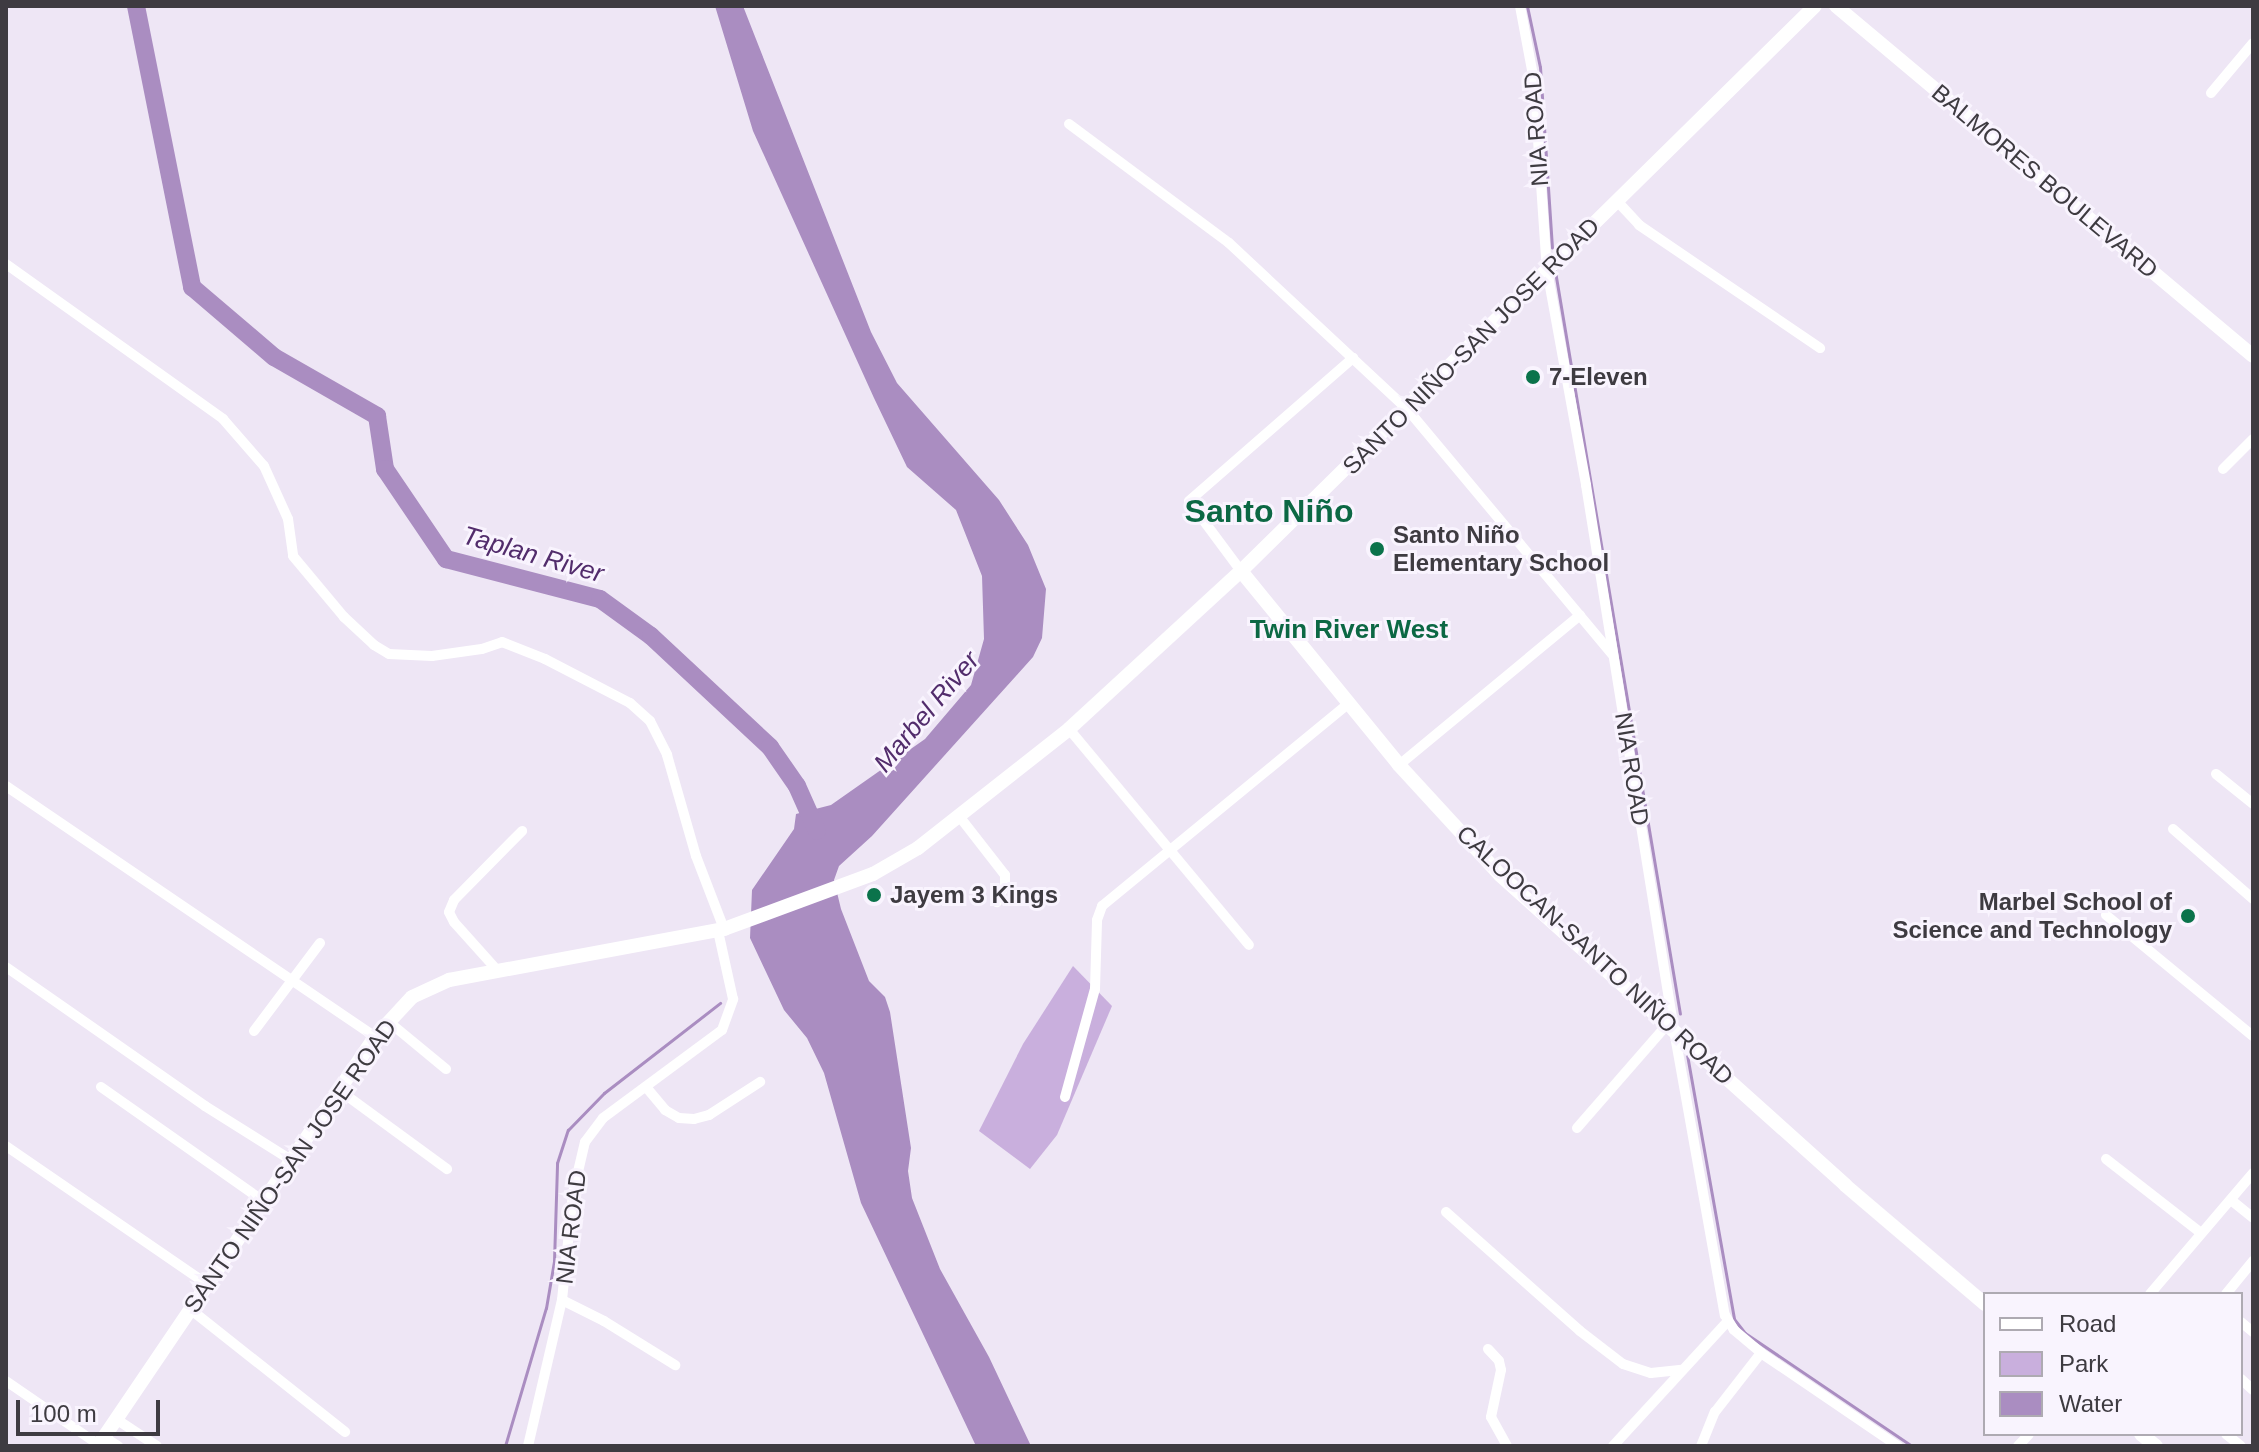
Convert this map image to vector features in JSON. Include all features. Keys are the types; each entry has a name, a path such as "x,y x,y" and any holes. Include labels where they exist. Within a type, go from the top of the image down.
{"main road":[{"name":"SANTO NIÑO-SAN JOSE ROAD","path":"100,1443 375,1037 412,997 431,986 497,970 721,930 850,883 903,858 1069,729 1241,571 1408,410 1815,6"},
{"name":"BALMORES BOULEVARD","path":"1836,6 2253,356"},
{"name":"CALOOCAN-SANTO NIÑO ROAD","path":"1241,571 1399,765 1500,875 1845,1185 1983,1302"}],"street":[{"name":"NIA ROAD","path":"1520,6 1534,81 1547,270 1613,655 1671,1028 1728,1321"},
{"path":"2211,93 2253,43"},
{"path":"1069,124 1229,243 1408,410 1613,655"},
{"path":"1617,201 1639,225 1820,348"},
{"name":"NIA ROAD","path":"6,264 223,419 264,466 286,514 293,556 344,617 374,645 389,654 432,656 482,649 502,642 593,682 640,712 650,721 667,755 721,930 732,987 729,1019 712,1040 603,1118 585,1142 573,1193 562,1300 528,1446"},
{"path":"1241,571 1189,501 1353,358"},
{"path":"2223,469 2253,439"},
{"path":"1399,765 1580,615"},
{"path":"1065,1097 1095,989 1097,920 1102,906 1349,703"},
{"path":"1069,729 1249,945"},
{"path":"2216,774 2253,804"},
{"path":"6,786 375,1037"},
{"path":"959,816 1005,875 1005,885 997,902"},
{"path":"2173,829 2253,899"},
{"path":"497,970 454,922 449,912 454,900 522,831"},
{"path":"2106,915 2253,1036"},
{"path":"254,1031 320,943"},
{"path":"6,967 214,1112 291,1160"},
{"path":"389,1022 446,1069"},
{"path":"1577,1128 1671,1028"},
{"path":"646,1087 665,1110 679,1118 694,1119 709,1115 760,1082"},
{"path":"101,1087 263,1201"},
{"path":"339,1090 447,1169"},
{"path":"6,1146 207,1284"},
{"path":"2106,1159 2201,1233"},
{"path":"2152,1292 2253,1173"},
{"path":"2231,1200 2253,1218"},
{"path":"1446,1212 1599,1348 1623,1364 1651,1373 1682,1370"},
{"path":"2228,1292 2251,1268"},
{"path":"562,1300 675,1365"},
{"path":"190,1309 345,1432"},
{"path":"1613,1446 1728,1321 1761,1353 1898,1446"},
{"path":"1488,1349 1495,1355 1501,1370 1491,1417 1507,1446"},
{"path":"1701,1446 1715,1412 1761,1353"},
{"path":"7,1383 100,1443 118,1446"},
{"path":"116,1419 157,1446"}],"green space":[{"path":"1073,966 1112,1006 1057,1135 1030,1169 979,1131 1023,1044"}],"water":[{"path":"715,6 743,6 871,332 897,383 999,500 1028,545 1046,589 1042,638 1033,657 872,836 839,866 834,880 841,909 869,981 885,997 890,1012 911,1148 908,1171 912,1198 940,1269 989,1357 1031,1446 976,1446 861,1203 824,1073 807,1038 784,1010 750,938 752,890 794,829 796,814 831,805 925,739 971,685 984,639 982,576 956,510 907,467 874,398 753,131"}],"waterway":[{"name":"Taplan River","path":"136,6 192,287 274,357 377,416 385,469 446,559 600,599 651,636 770,747 797,786 817,831"},
{"path":"1527,6 1540,67 1552,248"},
{"path":"1555,271 1680,1014"},
{"path":"505,1446 546,1308 554,1261 557,1163 568,1130 604,1093 720,1003"},
{"path":"1686,1049 1734,1319 1745,1333 1912,1446"}],"place":[{"name":"7-Eleven","path":"1533,377"},
{"name":"Santo Niño Elementary School","path":"1377,549"},
{"name":"Jayem 3 Kings","path":"874,895"},
{"name":"Marbel School of Science and Technology","path":"2188,916"}],"district":[{"name":"Santo Niño","path":"1269,511"},
{"name":"Twin River West","path":"1349,630"}],"water label":[{"name":"Marbel River","path":"927,712"}]}
